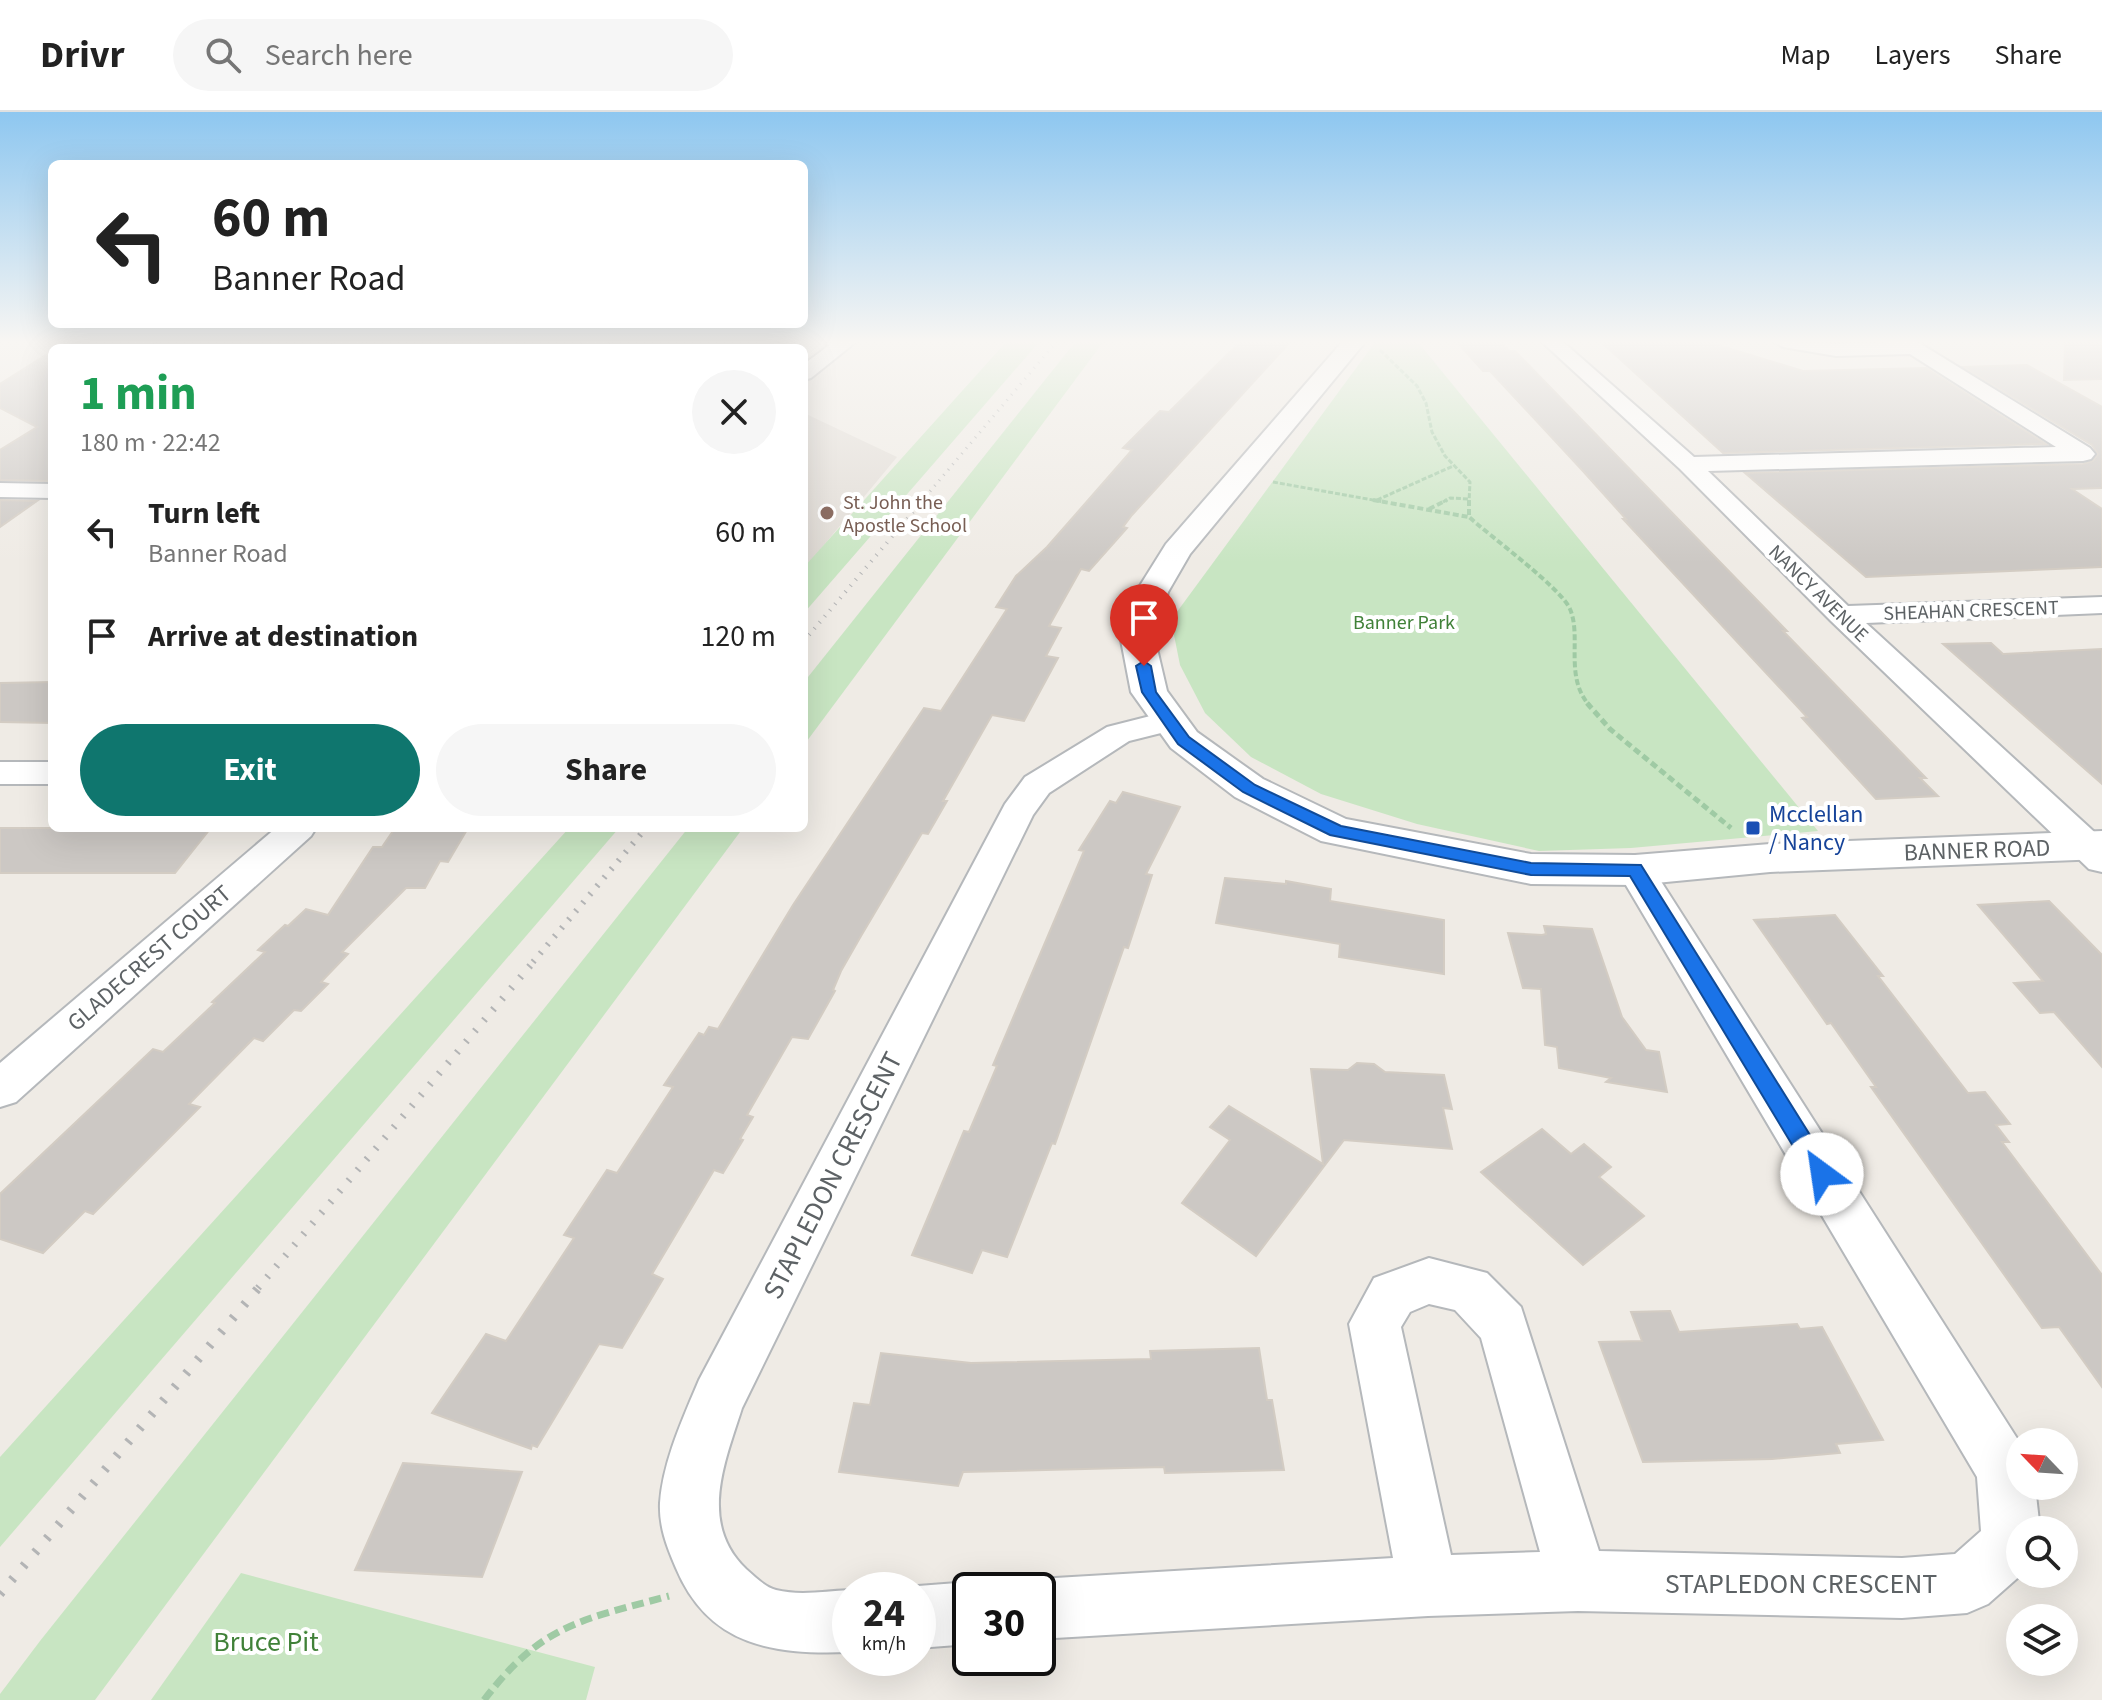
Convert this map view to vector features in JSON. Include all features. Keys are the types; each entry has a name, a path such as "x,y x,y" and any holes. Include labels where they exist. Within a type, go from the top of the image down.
{"street":[{"name":"BANNER ROAD","path":"1295,415 1177,550 1152,592 1138,640 1149,692 1184,740 1249,788 1336,831 1531,869 1635,870 1770,858 2097,850"},
{"name":"NANCY AVENUE","path":"1634,415 1688,464 1841,615 2097,850"},
{"path":"2022,415 2092,459"},
{"path":"1688,464 2092,459"},
{"path":"0,490 48,491"},
{"name":"SHEAHAN CRESCENT","path":"1841,615 2102,605"},
{"name":"STAPLEDON CRESCENT","path":"715,1583 690,1528 689,1504 692,1479 718,1399 1017,812 1037,785 1118,734 1170,721"},
{"path":"0,773 48,773"},
{"name":"GLADECREST COURT","path":"0,1089 293,832"},
{"name":"STAPLEDON CRESCENT","path":"1056,1608 1428,1586 1578,1581 1902,1588 1967,1583 2011,1544 2004,1469 1635,870"},
{"path":"1428,1586 1375,1324 1392,1295 1429,1281 1469,1290 1503,1325 1578,1581"},
{"path":"715,1583 763,1616 800,1624 832,1622"}],"path":[{"path":"1429,415 1432,432 1453,466 1470,482 1469,517"},
{"path":"1376,500 1453,466"},
{"path":"1241,474 1469,517 1559,593 1571,610 1575,674 1584,699 1610,729 1770,858"},
{"path":"1428,510 1450,498 1469,499"},
{"path":"484,1700 508,1670 540,1640 599,1616 715,1583"}],"shaded area":[{"name":"St. John the Apostle School","path":"808,415 897,457 808,564"}],"green space":[{"path":"940,415 976,415 808,608 808,563"},
{"path":"1017,415 1049,415 808,740 808,677"},
{"name":"Banner Park","path":"1322,415 1478,415 1818,831 1631,848 1539,851 1417,824 1321,794 1251,757 1205,713 1180,665 1171,620"},
{"path":"565,832 616,832 0,1547 0,1457"},
{"path":"685,832 740,832 95,1700 0,1700 0,1694"},
{"name":"Bruce Pit","path":"241,1573 595,1667 586,1700 151,1700"}],"building":[{"path":"14,415 48,415 48,481 0,480 0,450 37,427"},
{"path":"1156,415 1223,415 1132,515 1123,527 1127,528 1089,571 1081,569 1049,626 1061,628 1046,656 1058,658 1024,721 992,715 943,801 947,801 928,834 922,833 841,971 835,991 808,1039 792,1037 747,1115 753,1117 740,1139 743,1140 723,1173 714,1170 652,1274 663,1279 622,1348 599,1344 537,1447 532,1445 531,1449 432,1413 486,1334 506,1341 574,1238 564,1235 607,1170 617,1173 673,1087 664,1085 699,1033 704,1035 709,1027 718,1029 793,905 924,708 941,711 1007,609 996,607 1016,576 1047,547 1132,450 1123,448"},
{"path":"1531,415 1577,415 1787,631 1783,631 1926,778 1920,778 1938,796 1876,799 1802,718 1807,717 1623,519 1626,519"},
{"path":"1681,415 2000,415 2046,444 1723,453"},
{"path":"2043,415 2102,415 2102,488 2072,489 2102,509 2102,567 1866,577 1745,473 2083,464 2093,461 2098,454 2092,445"},
{"path":"0,500 37,501 0,527"},
{"path":"1991,643 2003,654 2102,649 2102,784 1943,644"},
{"path":"48,682 48,723 0,722 0,683"},
{"path":"1123,792 1180,807 1146,874 1152,875 1128,948 1124,947 1055,1144 1052,1143 1007,1257 982,1250 972,1273 912,1255 964,1131 969,1132 997,1066 993,1065 1084,851 1079,850 1110,801 1116,803"},
{"path":"0,828 48,828 48,832 208,832 175,873 0,873"},
{"path":"392,832 466,832 448,862 440,861 425,888 406,888 342,952 348,954 321,982 328,984 301,1011 294,1010 263,1041 254,1038 189,1104 200,1107 93,1214 85,1211 43,1253 0,1239 0,1194 153,1049 163,1052 215,1003 212,1002 265,952 258,950 285,925 288,926 306,909 328,915 373,847 382,847"},
{"path":"1225,878 1286,884 1286,881 1331,889 1330,901 1444,920 1444,974 1339,957 1340,944 1216,923"},
{"path":"2049,901 2102,955 2102,1067 2054,1012 2040,1013 2014,983 2043,981 1978,905"},
{"path":"1835,915 1968,1093 1985,1092 2010,1124 1996,1125 2009,1142 2002,1142 2102,1275 2102,1387 2059,1327 2042,1328 1871,1087 1876,1087 1831,1023 1827,1024 1754,920"},
{"path":"1544,926 1592,929 1622,1017 1646,1050 1659,1052 1667,1092 1606,1082 1611,1078 1559,1068 1557,1047 1545,1045 1541,989 1523,988 1508,933 1542,935 1546,934"},
{"path":"1357,1063 1374,1064 1385,1072 1444,1075 1452,1109 1443,1108 1452,1149 1344,1140 1256,1256 1182,1203 1230,1140 1210,1127 1229,1106 1323,1164 1311,1069 1348,1070"},
{"path":"1542,1129 1571,1154 1584,1144 1611,1167 1599,1177 1644,1216 1583,1265 1481,1172"},
{"path":"1670,1311 1679,1332 1797,1324 1800,1329 1822,1327 1883,1440 1836,1444 1840,1453 1772,1459 1643,1462 1599,1342 1642,1341 1631,1312"},
{"path":"1259,1348 1267,1400 1272,1400 1284,1470 1165,1473 1164,1467 963,1472 958,1486 839,1472 854,1403 870,1405 881,1353 971,1363 1151,1359 1150,1351"},
{"path":"403,1463 522,1472 482,1577 355,1570"}],"railway":[{"path":"921,502 994,415"},
{"path":"808,636 923,500"},
{"path":"533,962 643,832"},
{"path":"258,1288 535,960"},
{"path":"0,1594 260,1286"}],"place":[{"name":"St. John the Apostle School","path":"827,513"},
{"name":"Mcclellan / Nancy","path":"1753,828"}],"route":[{"path":"1144,666 1149,692 1184,740 1249,788 1336,831 1531,869 1635,870 1822,1174"}]}
